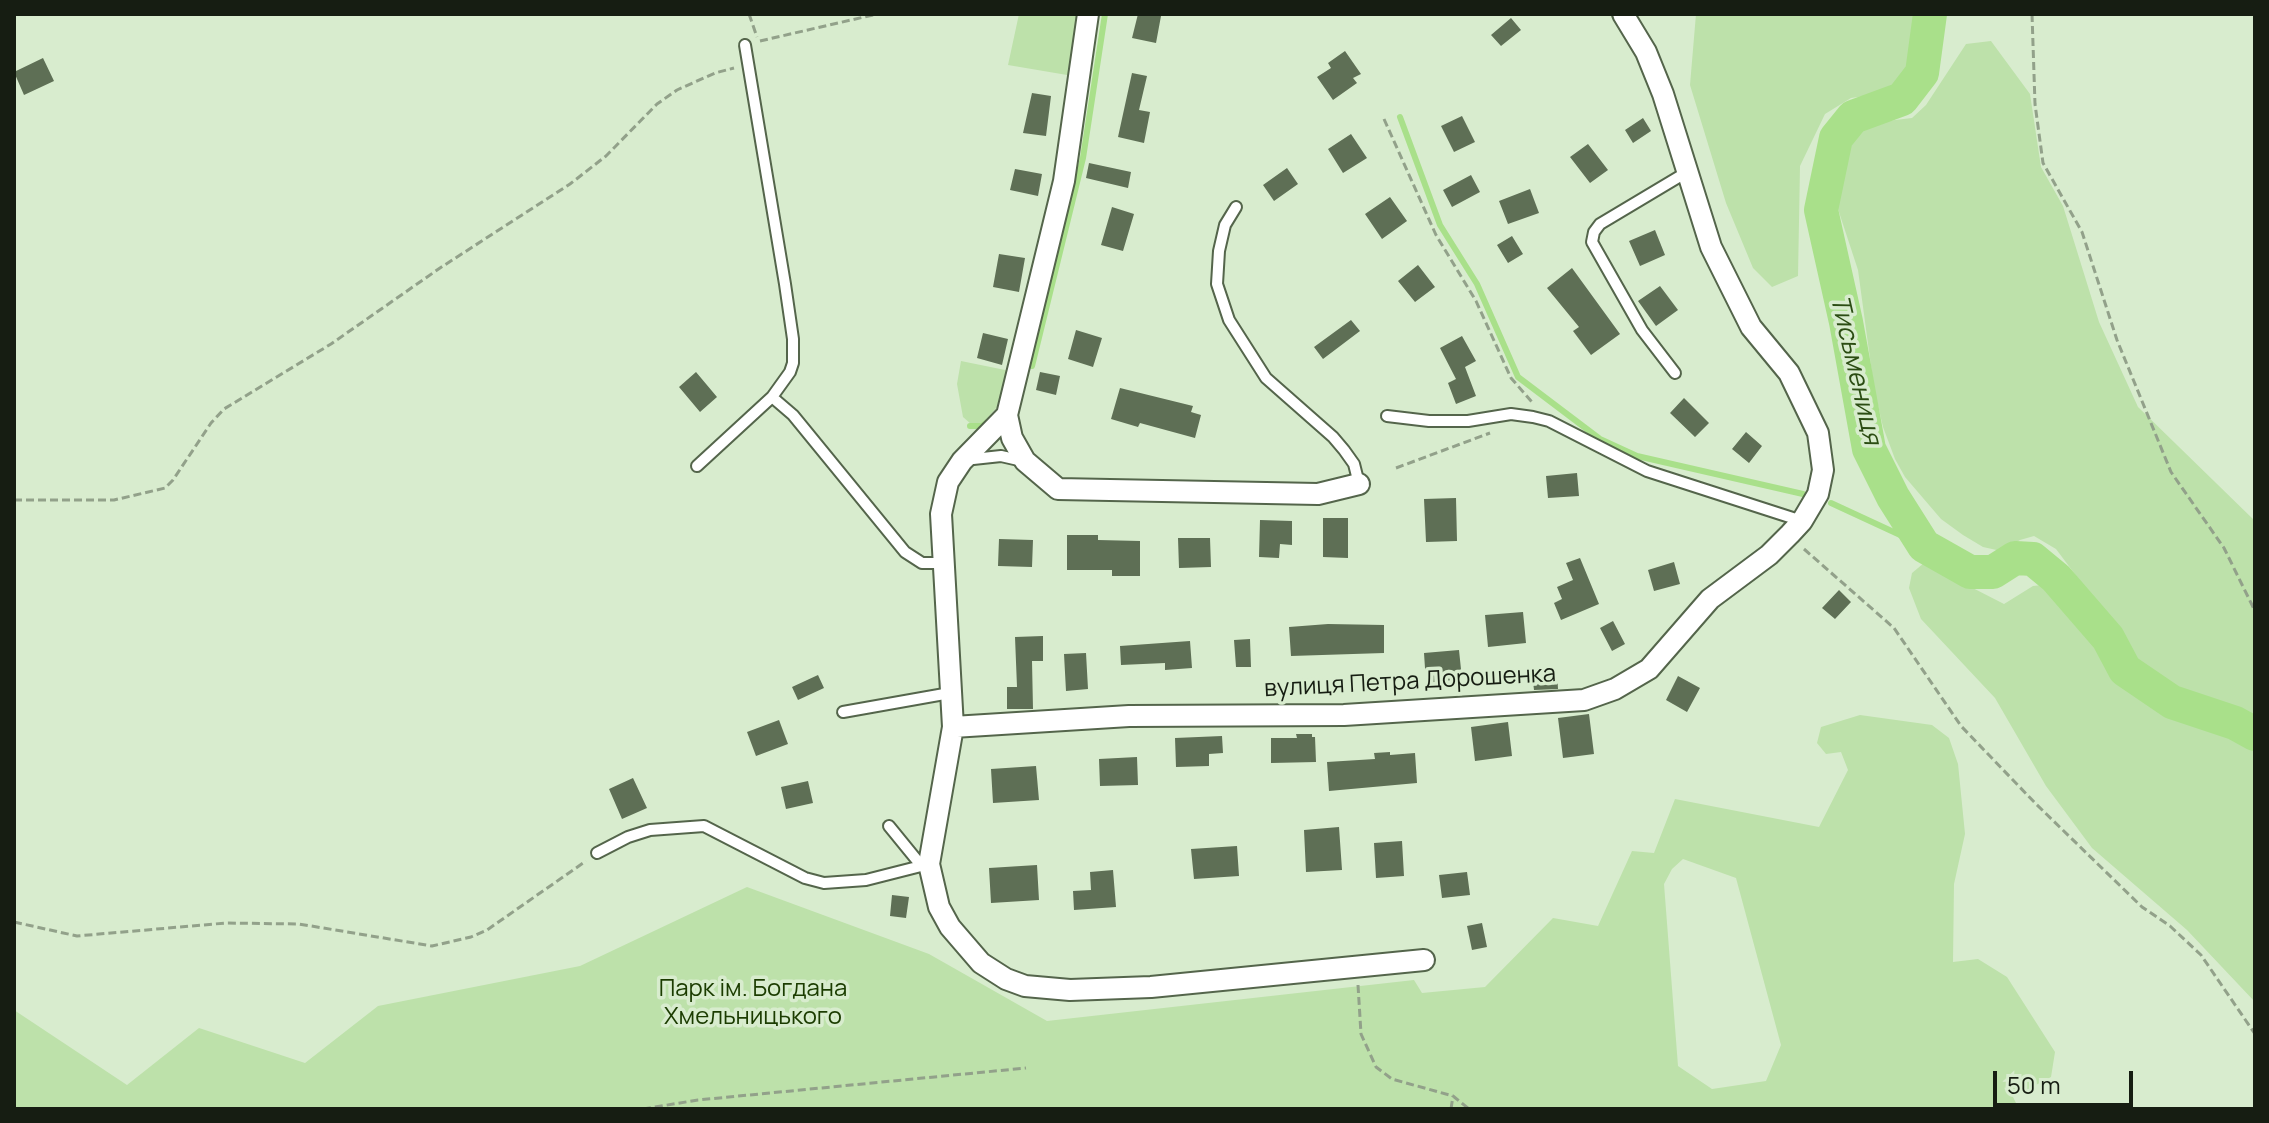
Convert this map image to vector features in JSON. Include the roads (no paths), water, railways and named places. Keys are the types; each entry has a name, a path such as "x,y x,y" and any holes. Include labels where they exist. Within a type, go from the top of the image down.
{"street":[{"path":"1088,14 1064,181 1007,415 1012,438 1025,461 1058,489 1318,494 1359,484"},
{"path":"1623,14 1646,52 1658,80 1711,247 1751,327 1789,373 1818,433 1823,470 1818,494 1796,528"},
{"path":"1007,415 962,461 948,482 941,514 953,727 924,864 939,907 966,948 981,963 1006,979 1025,986 1070,990 1151,987 1424,960"},
{"name":"вулиця Петра Дорошенка","path":"953,727 1129,716 1344,715 1584,700 1615,689 1649,669 1710,599 1769,555 1796,528"}],"lane":[{"path":"697,466 772,397 793,363 793,339 745,45"},
{"path":"1675,373 1642,330 1592,242 1600,224 1687,172"},
{"path":"1236,207 1225,225 1219,251 1217,284 1229,320 1266,378 1344,450 1354,464 1359,484"},
{"path":"772,397 793,415 905,552 922,563 942,563"},
{"path":"1387,416 1429,421 1468,421 1511,414 1549,421 1647,471 1796,528"},
{"path":"962,461 1001,456 1025,461"},
{"path":"843,712 950,693"},
{"path":"597,853 650,830 704,826 805,878 824,883 866,880 924,864 889,826"}],"waterway":[{"path":"1032,366 1083,158 1105,14"},
{"name":"Тисьмениця","path":"1930,14 1922,73 1902,99 1853,117 1836,138 1821,210 1846,322 1869,449 1893,497 1924,546 1970,572 1993,572 2015,558 2033,559 2056,578 2108,638 2125,670 2172,702 2235,723 2255,734"},
{"path":"1400,117 1440,225 1477,284 1518,377 1600,439 1637,456 1803,494"},
{"path":"970,426 982,426 989,421"},
{"path":"1831,503 1924,546"}],"park label":[{"name":"Парк ім. Богдана Хмельницького","path":"753,1003"}]}
